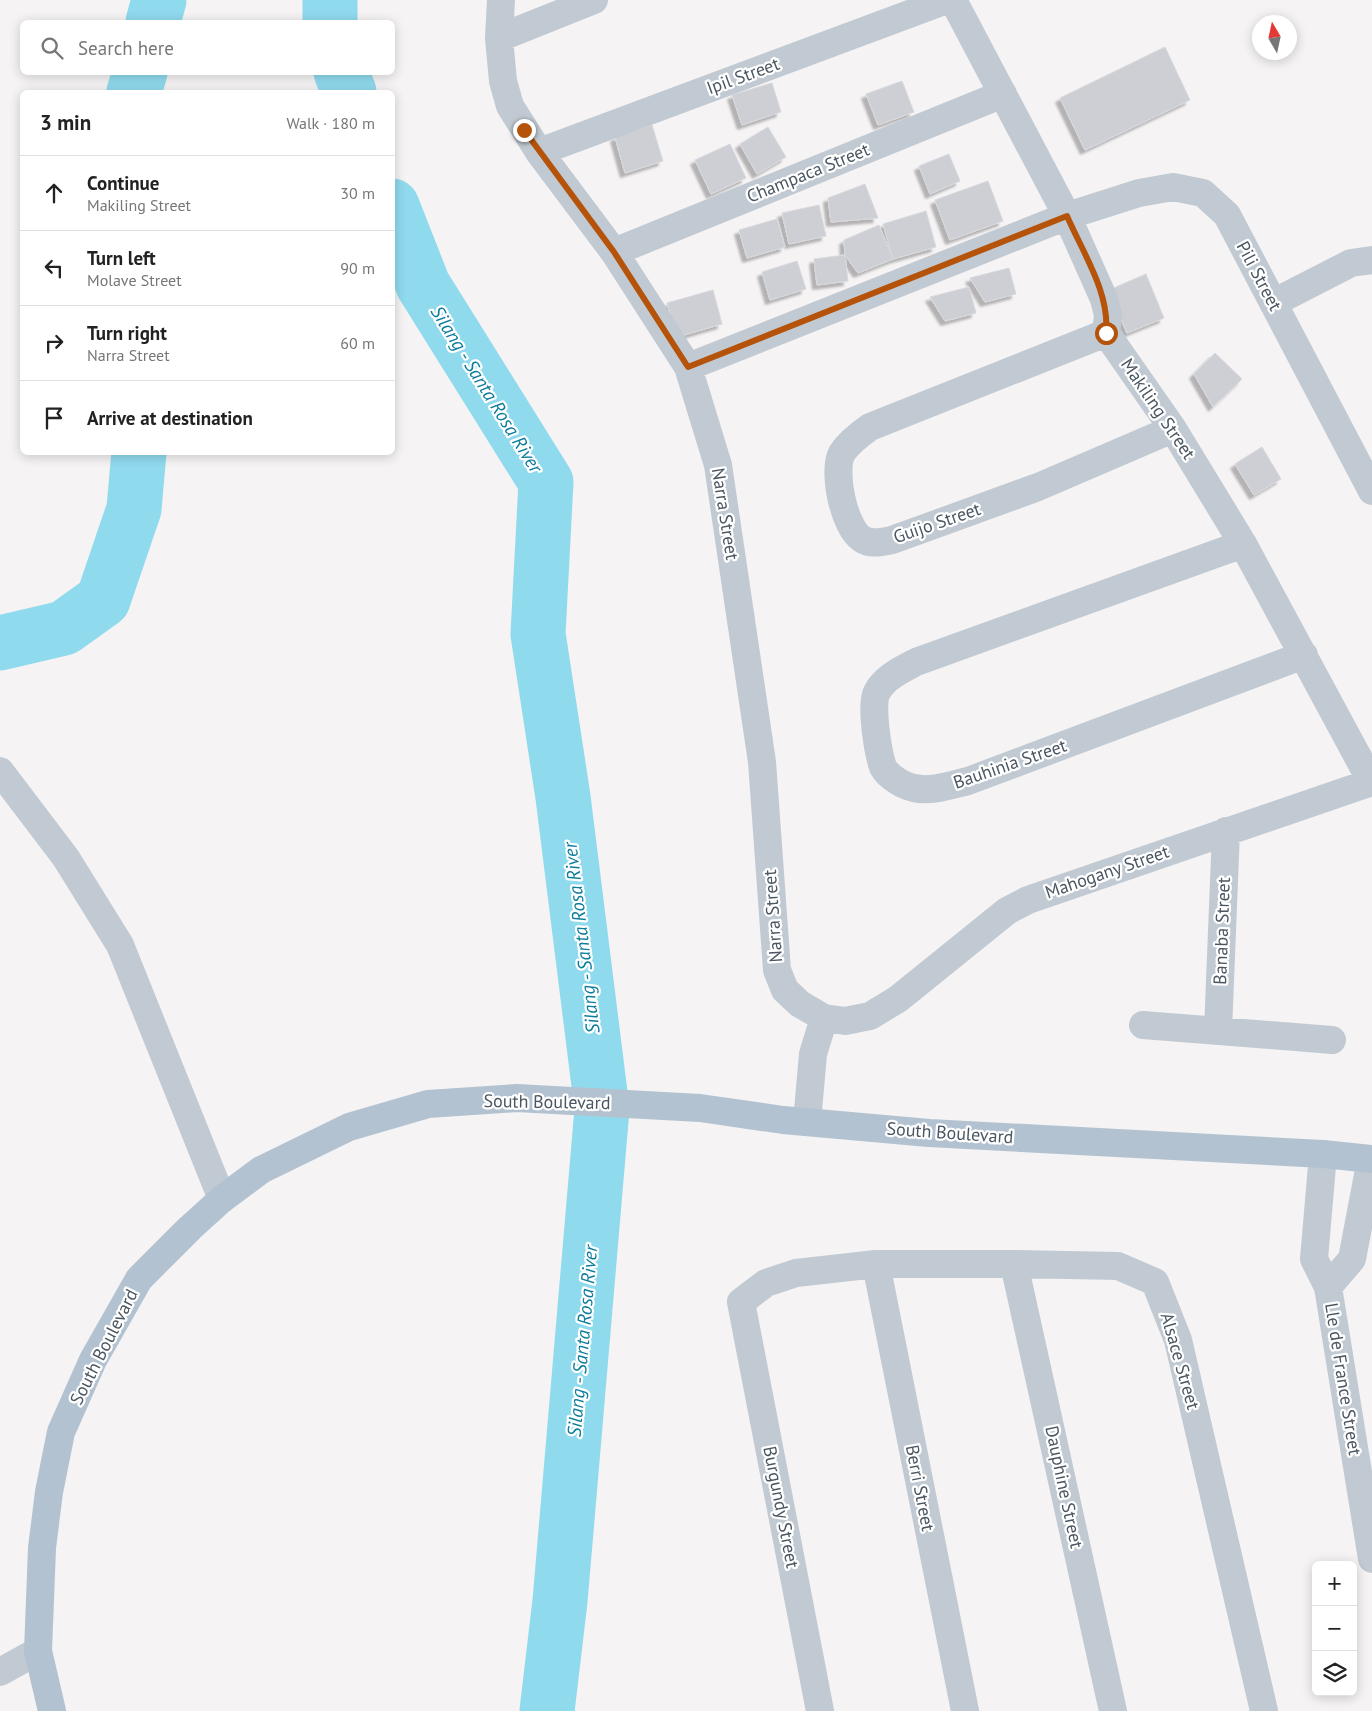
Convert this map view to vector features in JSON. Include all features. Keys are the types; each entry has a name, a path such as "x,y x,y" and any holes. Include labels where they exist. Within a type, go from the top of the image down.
{"main road":[{"name":"South Boulevard","path":"52,1711 38,1651 42,1548 49,1492 61,1432 92,1360 139,1279 222,1199 261,1170 348,1127 428,1104 518,1098 700,1108 807,1122 929,1132 1323,1154 1371,1159"}],"street":[{"name":"Narra Street","path":"501,0 499,38 503,81 510,106 539,152 614,252 688,367 720,474 762,762 777,970 785,990 800,1004 824,1018 845,1021 870,1016"},
{"path":"499,38 594,0"},
{"name":"Ipil Street","path":"539,152 947,0"},
{"path":"953,0 1067,216 1104,299 1108,315 1106,333"},
{"name":"Champaca Street","path":"614,252 1003,94"},
{"name":"Pili Street","path":"688,367 1067,216 1139,193 1173,187 1203,193 1227,216 1372,491"},
{"path":"1273,303 1351,263 1372,260"},
{"name":"Makiling Street","path":"1106,333 1174,429 1243,544 1372,782"},
{"name":"Guijo Street","path":"1106,333 870,427 854,438 842,453 837,468 838,483 849,522 855,533 863,540 876,543 892,540 1038,487 1174,429"},
{"name":"Bauhinia Street","path":"1243,544 916,662 897,672 876,692 872,709 884,768 896,780 914,788 936,788 968,782 1304,656"},
{"path":"0,771 66,858 120,945 222,1199"},
{"name":"Mahogany Street","path":"870,1016 898,999 1007,910 1028,900 1372,782"},
{"name":"Banaba Street","path":"1218,1031 1226,831"},
{"path":"807,1122 813,1054 824,1018"},
{"path":"1143,1025 1332,1040"},
{"name":"Lle de France Street","path":"1323,1154 1314,1259 1328,1287 1372,1559"},
{"name":"Lle de France Street","path":"1328,1287 1352,1259 1371,1159"},
{"name":"Alsace Street","path":"741,1302 766,1283 796,1273 876,1264 1118,1266 1155,1282 1178,1340 1264,1711"},
{"name":"Berri Street","path":"876,1264 965,1711"},
{"name":"Dauphine Street","path":"1014,1264 1113,1711"},
{"name":"Burgundy Street","path":"741,1302 820,1711"},
{"path":"0,1672 38,1651"}],"building":[{"path":"1165,47 1190,100 1085,150 1060,98"},
{"path":"902,81 914,112 878,125 866,94"},
{"path":"772,83 781,112 742,125 732,95"},
{"path":"652,125 663,161 625,173 615,137"},
{"path":"768,127 786,157 757,174 740,144"},
{"path":"730,144 746,178 711,194 695,160"},
{"path":"949,154 960,181 930,194 919,166"},
{"path":"988,181 1003,221 950,240 935,200"},
{"path":"865,184 878,218 831,222 828,198"},
{"path":"819,205 826,236 789,244 782,213"},
{"path":"926,211 936,247 893,259 883,224"},
{"path":"777,219 785,247 747,258 739,230"},
{"path":"879,225 893,259 858,273 845,255 844,240"},
{"path":"845,255 848,281 817,285 814,259"},
{"path":"797,261 806,289 770,300 762,272"},
{"path":"1009,268 1016,294 985,302 970,278"},
{"path":"1146,274 1164,318 1127,333 1109,290"},
{"path":"969,287 976,313 945,321 930,297"},
{"path":"713,290 722,324 677,337 667,303"},
{"path":"1215,353 1242,379 1213,407 1194,374"},
{"path":"1262,447 1281,479 1254,495 1235,464"}],"waterway":[{"path":"154,20 159,0"},
{"name":"Silang - Santa Rosa River","path":"330,0 330,20"},
{"path":"135,90 139,75"},
{"name":"Silang - Santa Rosa River","path":"342,75 348,90"},
{"name":"Silang - Santa Rosa River","path":"395,214 423,285 546,482 538,634 563,797 602,1109 560,1601 547,1711"},
{"path":"0,643 64,628 103,600 134,509 139,455"}],"route":[{"path":"524,130 614,252 688,367 1067,216 1104,299 1108,315 1106,333"}]}
